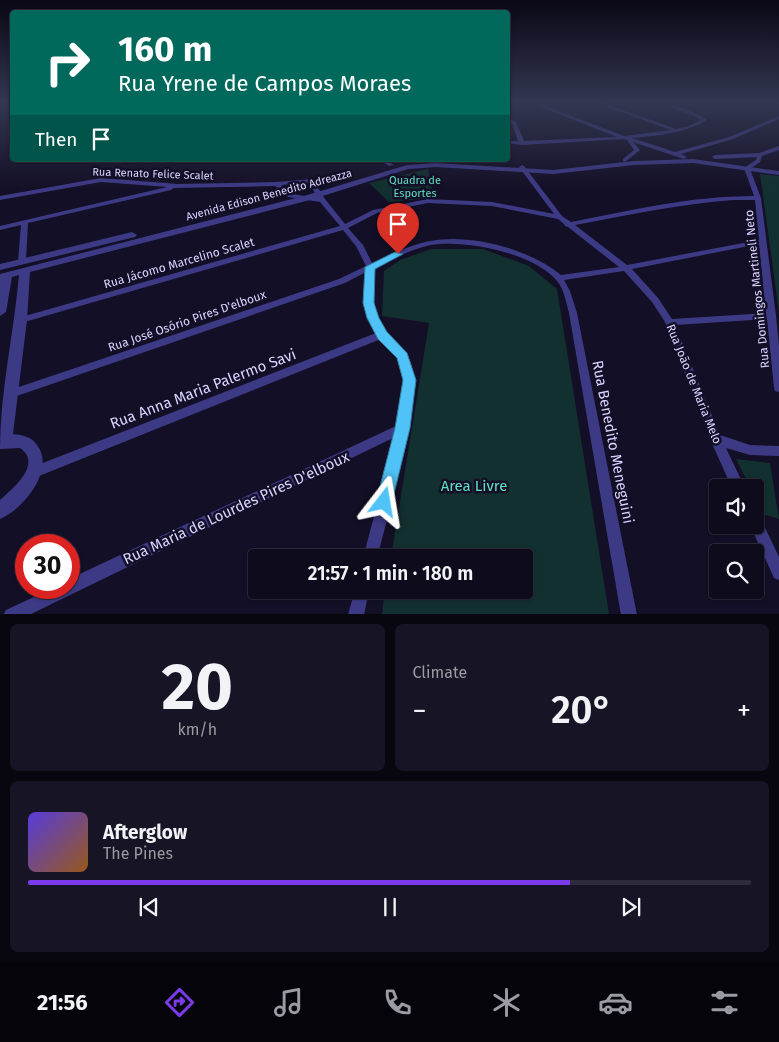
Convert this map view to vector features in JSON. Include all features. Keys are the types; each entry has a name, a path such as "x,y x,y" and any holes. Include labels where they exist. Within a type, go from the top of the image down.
{"street":[{"path":"518,132 522,143"},
{"path":"608,132 684,157"},
{"path":"510,142 622,137 669,132"},
{"path":"675,154 731,138 746,132"},
{"path":"622,137 635,145 637,150 625,160"},
{"path":"715,158 760,155 779,148"},
{"path":"751,166 760,155"},
{"name":"Avenida Edison Benedito Adreazza","path":"459,162 523,169 625,160 684,157 715,158 779,173"},
{"name":"Avenida Edison Benedito Adreazza","path":"58,257 320,195 392,171 422,166 573,171 666,161 717,162 779,168"},
{"path":"386,162 391,165"},
{"name":"Avenida Edison Benedito Adreazza","path":"58,257 290,196 320,195 350,178 405,162"},
{"name":"Rua Domingos Martineli Neto","path":"751,166 758,198 779,388"},
{"name":"Rua João de Maria Melo","path":"523,169 560,217 626,268 655,300 669,322 716,439 735,479"},
{"name":"Rua Renato Felice Scalet","path":"0,198 96,181 178,186 276,184 350,178"},
{"path":"276,184 290,196 308,198"},
{"path":"0,228 178,186"},
{"path":"320,195 359,245 370,267 368,303 373,318 382,335 402,356 407,366 409,380 402,428 372,549"},
{"path":"568,224 699,201 732,197 758,198"},
{"path":"344,227 375,211 428,201 492,204 560,217"},
{"path":"0,511 21,492 34,472 37,460 34,450 28,444 18,441 2,442 11,394 21,320 25,223"},
{"name":"Rua Jácomo Marcelino Scalet","path":"21,320 344,227"},
{"name":"Rua José Osório Pires D'elboux","path":"11,394 342,281 412,248 432,243 458,241 490,245 536,263 558,278"},
{"path":"558,278 626,268 763,241"},
{"path":"0,312 2,273 58,257"},
{"name":"Rua Benedito Meneguini","path":"558,278 567,292 573,313 629,614"},
{"path":"669,322 772,316"},
{"name":"Rua Anna Maria Palermo Savi","path":"34,472 382,335"},
{"name":"Rua Maria de Lourdes Pires D'elboux","path":"80,581 402,428"},
{"path":"716,439 750,450 779,451"},
{"path":"761,534 779,573"},
{"name":"Rua Maria de Lourdes Pires D'elboux","path":"11,614 43,599"},
{"path":"356,614 360,599"}],"green space":[{"name":"Quadra de Esportes","path":"428,169 434,198 389,202 369,183"},
{"path":"760,174 779,176 779,312"},
{"name":"Area Livre","path":"431,249 483,249 529,266 557,289 609,614 382,614 384,599 533,599 533,549 392,549 429,323 382,316 384,271 400,260"},
{"path":"736,459 770,463 779,519 764,514 764,479 746,479"}],"route":[{"path":"384,502 402,428 409,380 407,366 402,356 382,335 373,318 368,303 370,267 398,254"}]}
